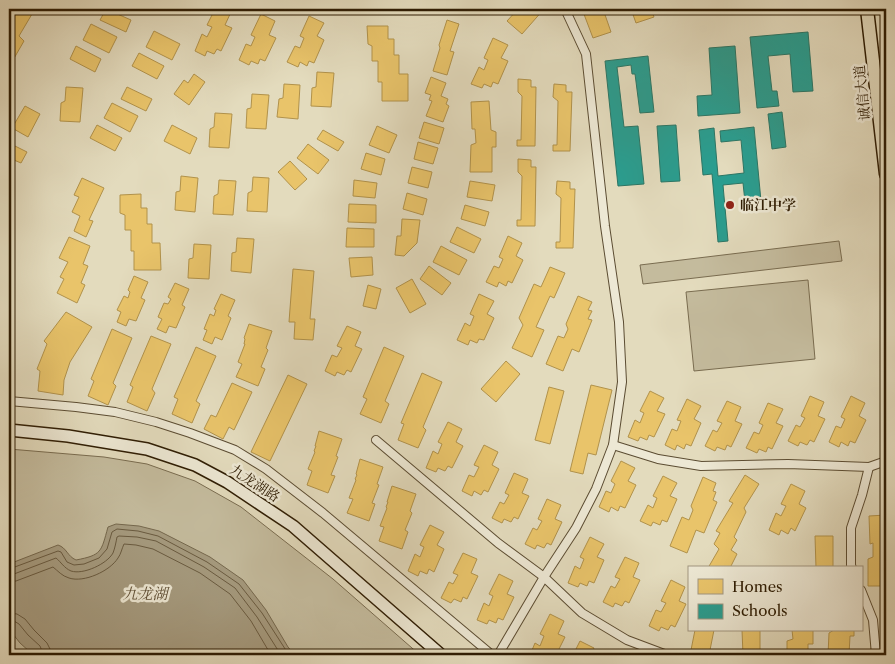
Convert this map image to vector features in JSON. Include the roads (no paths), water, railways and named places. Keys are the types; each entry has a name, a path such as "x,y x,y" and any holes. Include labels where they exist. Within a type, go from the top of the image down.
{"main road":[{"name":"诚信大道","path":"867,9 886,174"}],"street":[{"path":"498,655 544,577 576,528 596,489 613,445 622,382 619,322 605,226 586,54 565,9"},
{"path":"9,401 115,412 156,422 235,450 266,469 324,513 492,655"},
{"name":"九龙湖路","path":"9,430 68,436 147,449 195,465 227,482 293,526 441,655"},
{"path":"376,440 498,542 544,577 582,612 627,640 667,655"},
{"path":"613,445 658,459 701,466 788,464 869,467 886,461"},
{"path":"851,566 851,528 869,467"},
{"path":"862,592 874,620 876,655"}],"water":[{"name":"九龙湖","path":"116,524 139,526 159,531 210,557 243,580 266,610 288,647 295,655 38,655 30,652 9,629 9,564 58,545 76,560 91,556 96,554 102,547 108,527"}],"place":[{"name":"临江中学","path":"730,205"}]}
